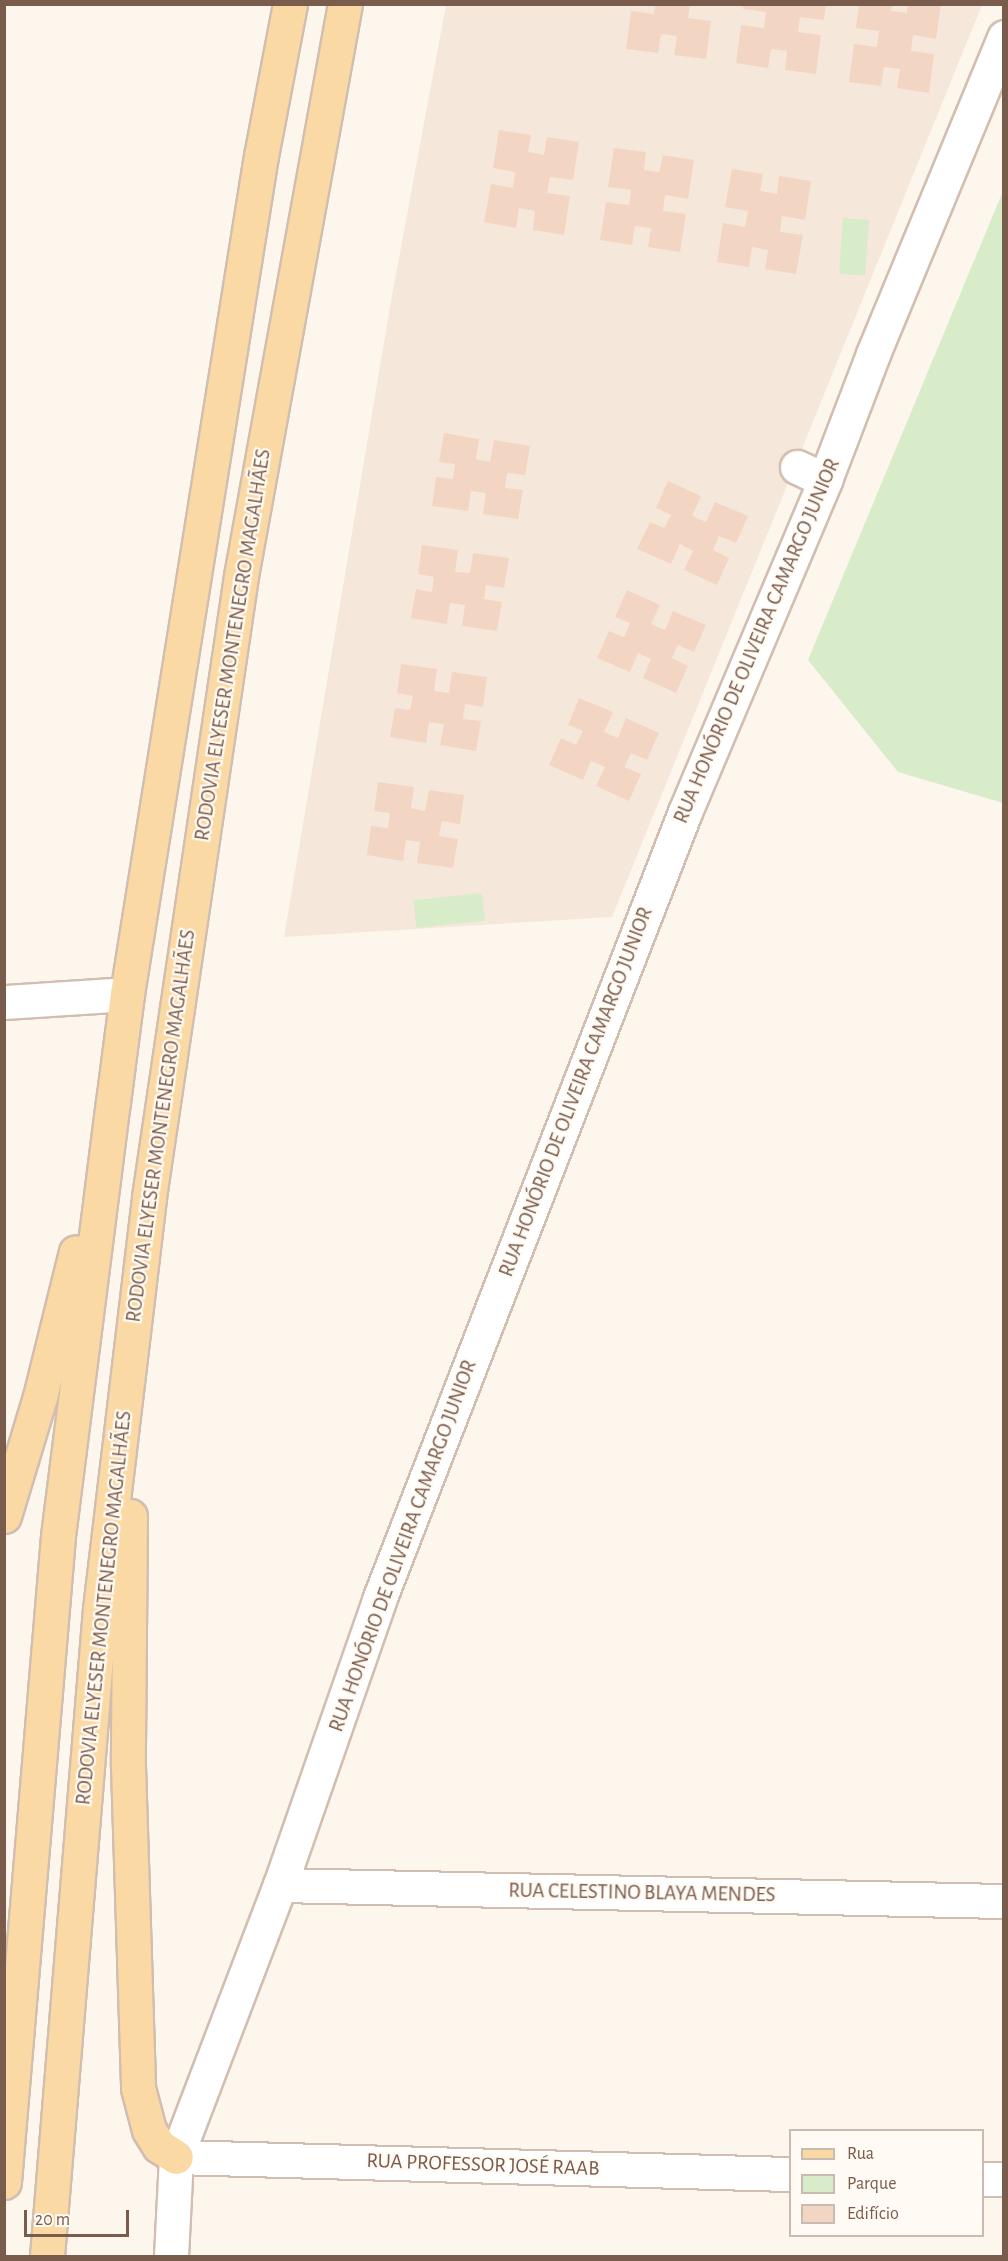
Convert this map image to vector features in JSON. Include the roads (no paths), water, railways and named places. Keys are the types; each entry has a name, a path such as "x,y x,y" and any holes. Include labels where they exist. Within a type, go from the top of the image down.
{"main road":[{"path":"4,2182 58,1536 127,994 260,168 290,4"},
{"name":"RODOVIA ELYESER MONTENEGRO MAGALHÃES","path":"47,2256 100,1610 149,1197 241,576 345,4"},
{"path":"4,1516 40,1396 113,1102"},
{"path":"149,1197 129,1527 128,1766 138,2088 149,2130 159,2146 176,2157"}],"street":[{"name":"RUA HONÓRIO DE OLIVEIRA CAMARGO JUNIOR","path":"171,2256 176,2157 280,1885 387,1578 685,812 811,474 873,354 1004,37"},
{"path":"4,1002 127,994"},
{"name":"RUA CELESTINO BLAYA MENDES","path":"280,1885 1004,1901"},
{"name":"RUA PROFESSOR JOSÉ RAAB","path":"176,2157 789,2174"},
{"path":"984,2179 1004,2179"}]}
